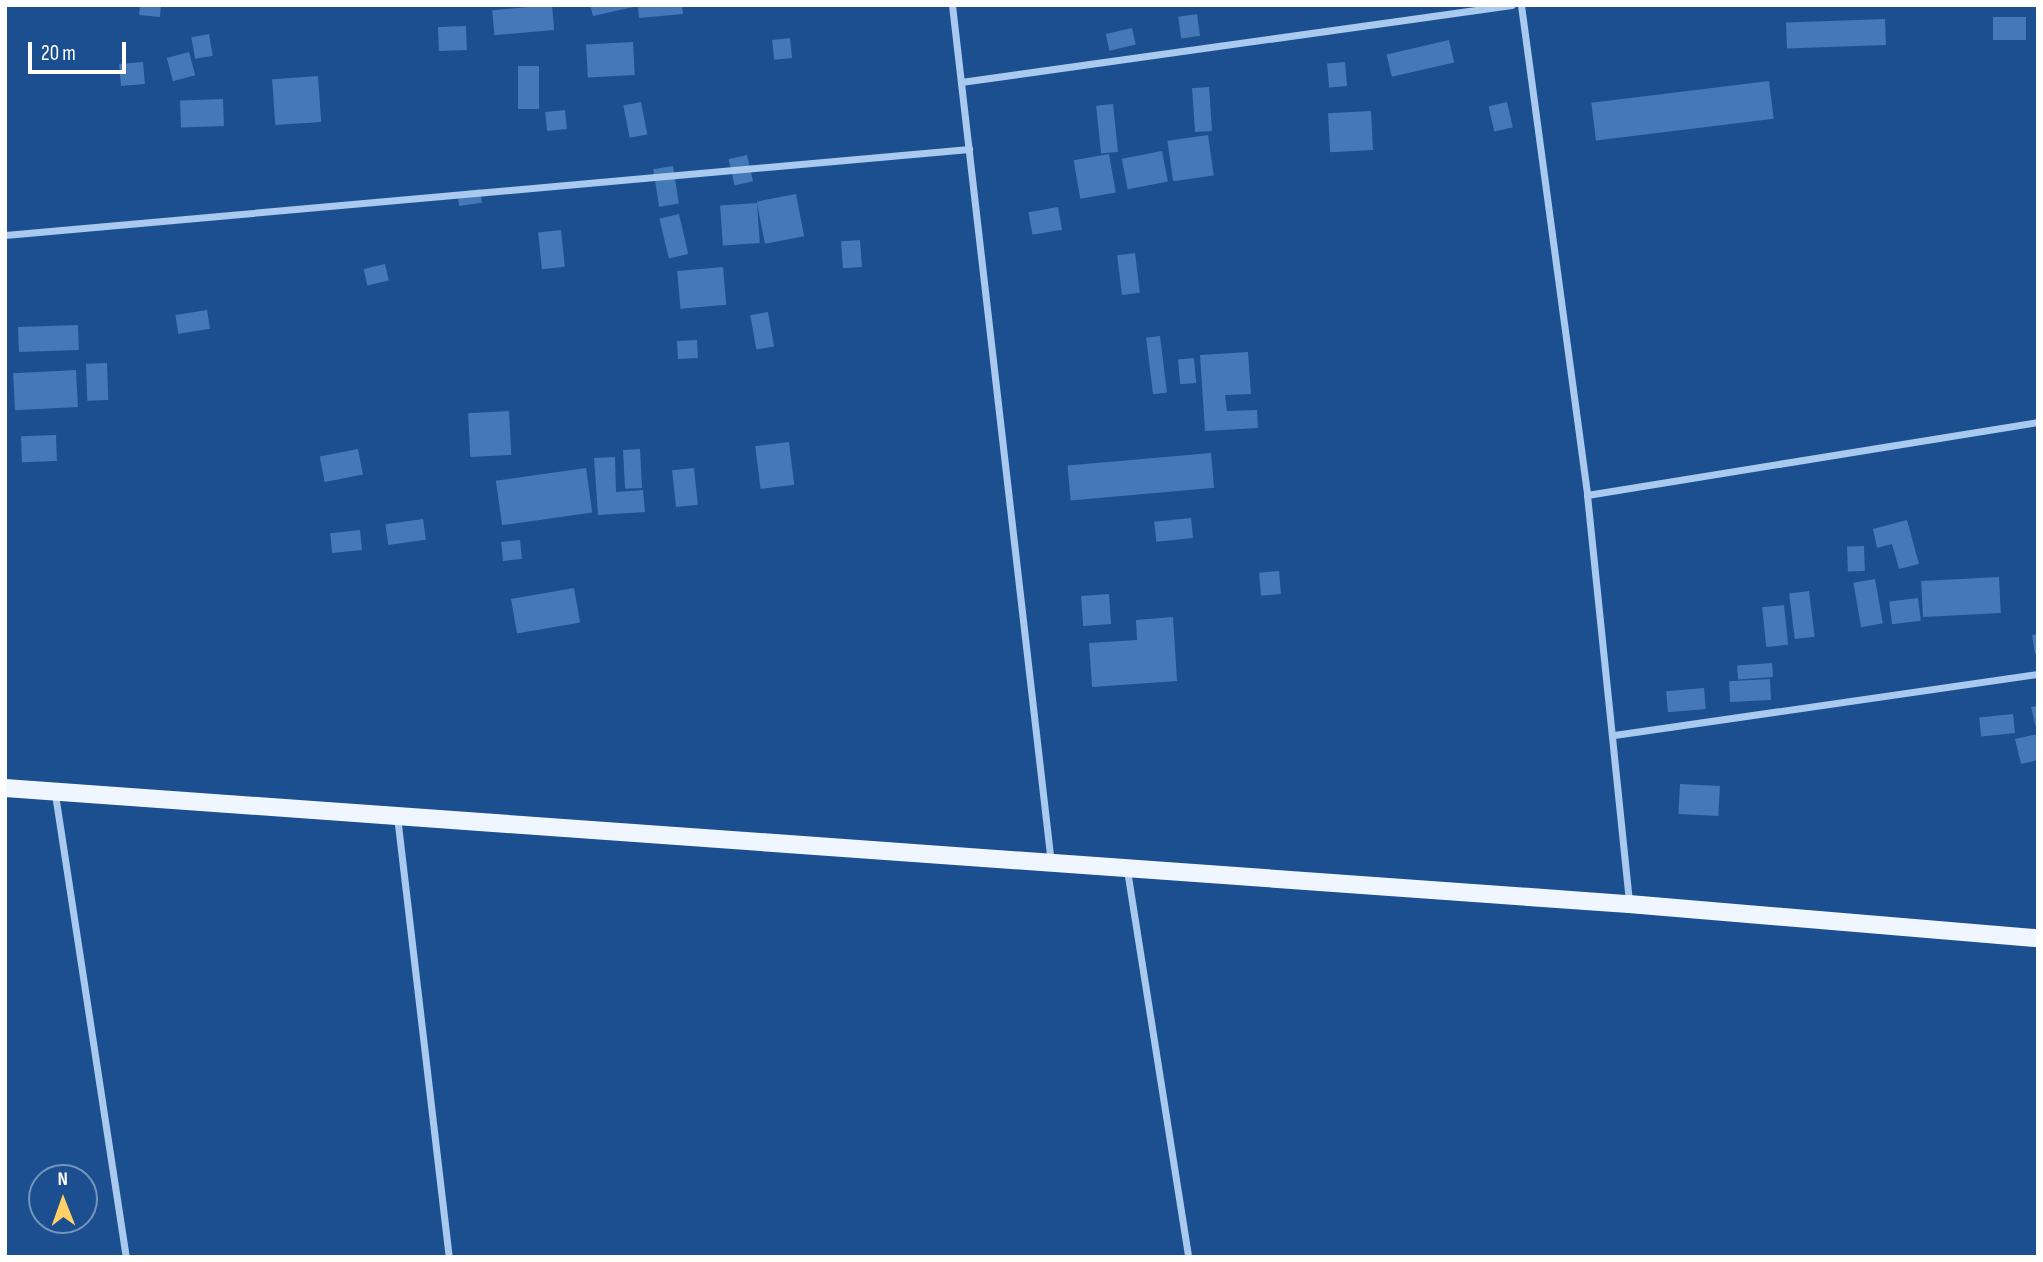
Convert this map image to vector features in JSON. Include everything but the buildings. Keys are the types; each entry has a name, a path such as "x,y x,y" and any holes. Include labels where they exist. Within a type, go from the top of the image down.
{"main road":[{"path":"5,788 1629,904 2038,938"}],"street":[{"path":"952,5 1051,864"},
{"path":"961,82 1512,5"},
{"path":"1521,5 1587,495 1614,735 1629,904"},
{"path":"5,235 969,149"},
{"path":"1587,495 2038,422"},
{"path":"1614,735 2038,674"},
{"path":"55,791 126,1257"},
{"path":"397,816 449,1257"},
{"path":"1127,869 1188,1257"}]}
